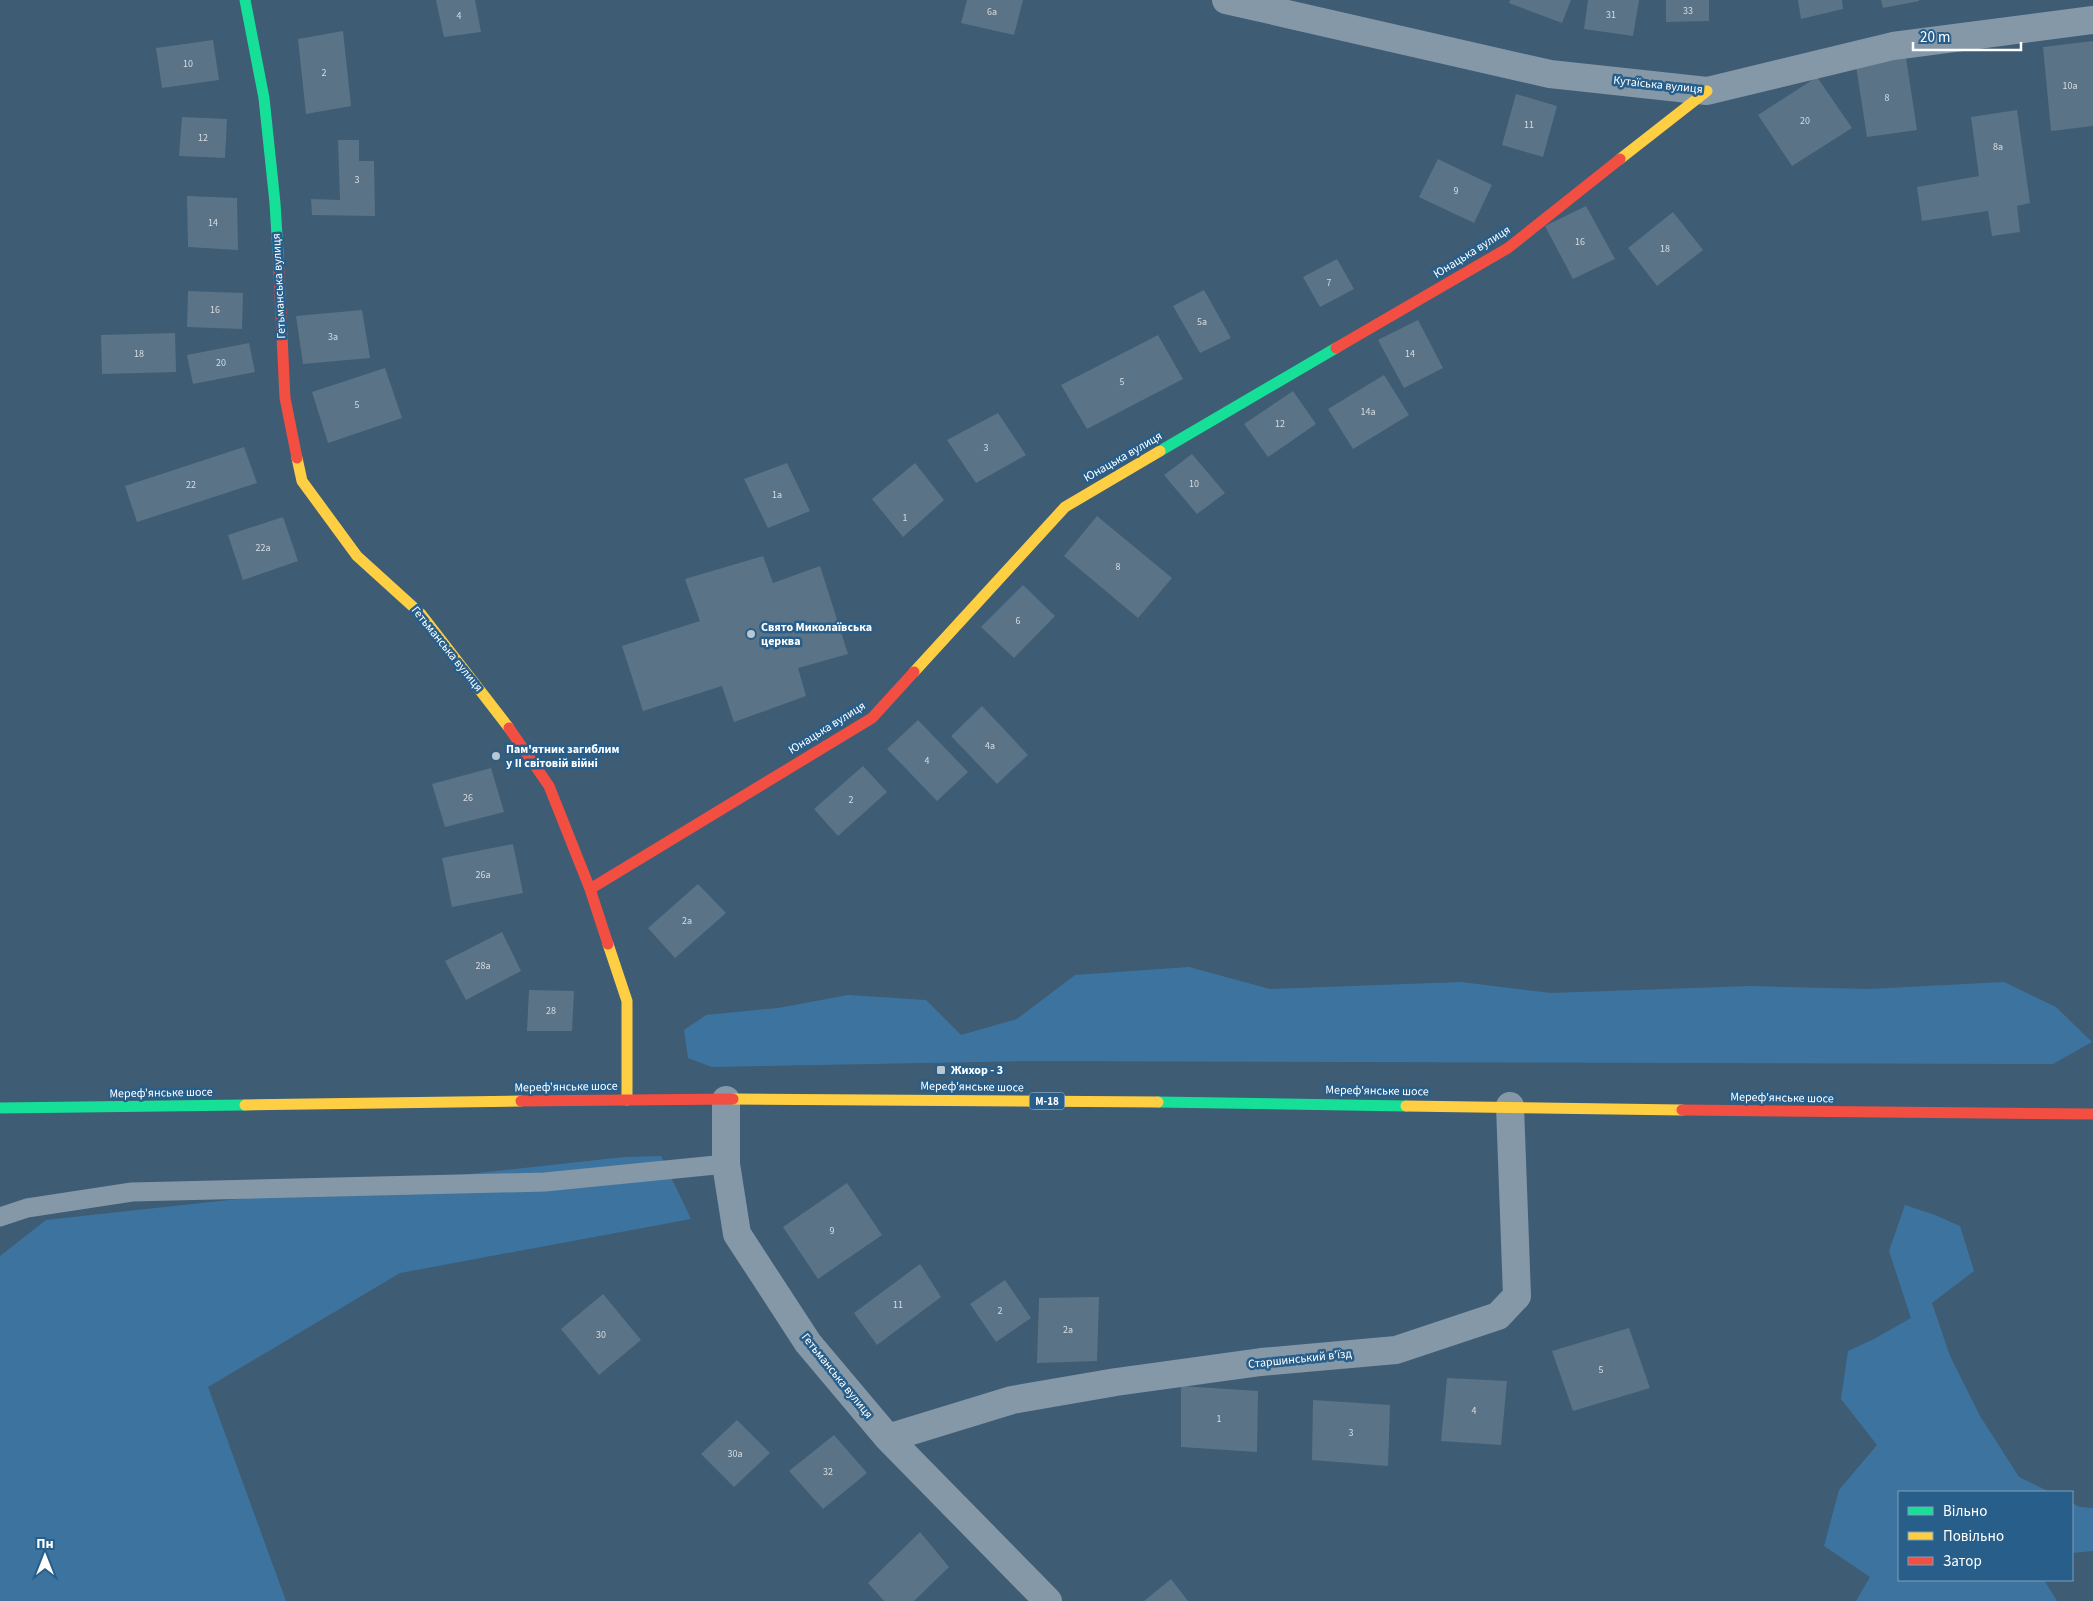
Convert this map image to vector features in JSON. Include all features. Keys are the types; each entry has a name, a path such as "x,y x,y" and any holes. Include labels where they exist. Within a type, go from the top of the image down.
{"main road":[{"name":"Гетьманська вулиця","path":"245,0 264,98 275,203 285,398 302,481 357,556 421,614 500,714 549,786 590,889 627,1001 627,1100"},
{"name":"Юнацька вулиця","path":"590,889 872,718 1065,507 1508,248 1707,91"},
{"name":"Мереф'янське шосе","path":"0,1108 627,1100 962,1100 1510,1106 1899,1114 2093,1114"}],"street":[{"name":"Кутаїська вулиця","path":"1226,0 1550,74 1707,91 1892,46 2093,20"},
{"name":"Гетьманська вулиця","path":"726,1100 726,1164 737,1234 808,1343 888,1438 1048,1601"},
{"name":"Старшинський в’їзд","path":"888,1438 1012,1400 1116,1382 1261,1362 1396,1350 1498,1316 1517,1296 1510,1106"}],"lane":[{"path":"0,1217 27,1208 132,1192 545,1182 726,1164"}],"shaded area":[{"path":"1189,967 1270,989 1461,982 1551,993 1750,986 1869,989 2004,982 2056,1007 2092,1042 2053,1064 1026,1061 712,1067 688,1058 684,1030 706,1015 778,1008 848,995 926,1000 961,1035 1017,1019 1075,975"},
{"path":"661,1156 691,1219 400,1273 208,1387 286,1601 0,1601 0,1256 46,1220 624,1157"},
{"path":"1905,1205 1960,1226 1974,1271 1932,1303 1950,1356 1980,1416 2019,1477 2048,1491 1898,1491 1898,1581 2045,1581 2057,1601 1856,1601 1870,1577 1824,1546 1839,1490 1877,1445 1841,1399 1848,1351 1911,1318 1889,1251"},
{"path":"2073,1504 2080,1507 2093,1508 2093,1551 2073,1553"}],"building":[{"path":"436,0 475,0 481,32 444,37"},
{"path":"967,0 1023,0 1014,35 961,23"},
{"path":"1510,0 1571,0 1562,23 1509,3"},
{"path":"1588,0 1639,0 1633,36 1584,29"},
{"path":"1666,0 1709,0 1709,21 1666,22"},
{"path":"1798,0 1842,0 1843,9 1801,19"},
{"path":"1881,0 1919,0 1919,1 1883,8"},
{"path":"343,31 351,106 306,114 298,39"},
{"path":"213,40 219,80 162,88 156,48"},
{"path":"2093,41 2093,126 2051,131 2043,47"},
{"path":"1906,58 1917,130 1867,137 1856,66"},
{"path":"1817,77 1852,128 1792,166 1758,115"},
{"path":"1516,94 1557,106 1543,157 1502,145"},
{"path":"2017,110 2030,203 2017,206 2020,232 1992,236 1988,211 1922,221 1917,187 1979,176 1971,117"},
{"path":"182,117 227,119 225,158 179,156"},
{"path":"338,140 359,140 359,161 374,161 375,216 312,215 311,199 340,200"},
{"path":"1438,159 1492,185 1474,223 1419,197"},
{"path":"187,196 237,198 238,250 188,247"},
{"path":"1586,206 1615,259 1573,279 1545,226"},
{"path":"1673,212 1703,250 1657,286 1628,248"},
{"path":"1337,259 1354,289 1320,307 1303,277"},
{"path":"1204,290 1231,338 1200,353 1173,306"},
{"path":"188,291 243,293 242,329 187,327"},
{"path":"362,310 370,358 303,364 296,316"},
{"path":"1418,320 1443,368 1404,388 1378,340"},
{"path":"175,333 176,372 102,374 101,335"},
{"path":"1158,335 1183,379 1087,429 1061,385"},
{"path":"249,343 255,372 193,384 187,355"},
{"path":"385,368 402,418 328,443 312,392"},
{"path":"1384,375 1409,415 1353,449 1328,409"},
{"path":"1293,391 1316,424 1268,457 1244,424"},
{"path":"998,413 1026,455 976,483 947,440"},
{"path":"244,447 257,483 137,522 125,486"},
{"path":"1192,454 1225,493 1197,514 1164,475"},
{"path":"787,463 810,511 768,528 744,479"},
{"path":"915,463 944,500 903,537 872,499"},
{"path":"1097,516 1172,578 1138,618 1064,556"},
{"path":"283,517 298,561 243,580 228,535"},
{"name":"Свято Миколаївська церква","path":"763,556 773,583 820,566 848,654 798,668 806,696 734,722 722,686 643,711 622,646 700,621 685,579"},
{"path":"1023,585 1055,616 1014,658 981,627"},
{"path":"982,706 1028,755 997,784 951,736"},
{"path":"918,720 968,772 937,801 887,749"},
{"path":"863,766 887,792 838,836 814,809"},
{"path":"491,768 504,812 445,827 432,784"},
{"path":"513,844 523,893 452,907 442,858"},
{"path":"698,884 726,913 675,958 648,928"},
{"path":"502,932 521,971 466,1000 445,961"},
{"path":"529,990 574,991 572,1031 527,1031"},
{"path":"847,1183 882,1235 818,1279 783,1227"},
{"path":"920,1264 941,1297 877,1345 854,1313"},
{"path":"1005,1280 1031,1318 996,1342 970,1304"},
{"path":"603,1294 641,1340 599,1375 561,1329"},
{"path":"1099,1297 1097,1361 1037,1363 1039,1298"},
{"path":"1629,1328 1650,1388 1573,1411 1552,1351"},
{"path":"1447,1378 1507,1381 1501,1445 1441,1441"},
{"path":"1181,1386 1258,1391 1257,1452 1181,1447"},
{"path":"1313,1400 1390,1405 1388,1466 1312,1460"},
{"path":"737,1420 770,1453 734,1487 701,1454"},
{"path":"834,1435 867,1473 823,1509 789,1471"},
{"path":"920,1532 949,1567 914,1601 884,1601 868,1583"},
{"path":"1171,1579 1188,1601 1144,1601"}],"traffic: fast":[{"path":"245,0 264,98 275,203 278,253"},
{"path":"1160,451 1336,348"},
{"path":"1158,1102 1406,1106"},
{"path":"0,1108 245,1105"}],"traffic: slow":[{"path":"1620,159 1707,91"},
{"path":"914,672 1065,507 1160,451"},
{"path":"297,458 302,481 357,556 421,614 509,728"},
{"path":"608,944 627,1001 627,1100"},
{"path":"733,1099 1158,1102"},
{"path":"245,1105 521,1101"},
{"path":"1406,1106 1682,1110"}],"traffic: jam":[{"path":"1336,348 1508,248 1620,159"},
{"path":"278,253 285,398 297,458"},
{"path":"590,889 872,718 914,672"},
{"path":"509,728 549,786 590,889 608,944"},
{"path":"521,1101 733,1099"},
{"path":"1682,1110 2093,1114"}],"place":[{"name":"Свято Миколаївська церква","path":"751,634"},
{"name":"Пам'ятник загиблим у II світовій війні","path":"496,756"},
{"name":"Жихор - 3","path":"941,1070"}]}
